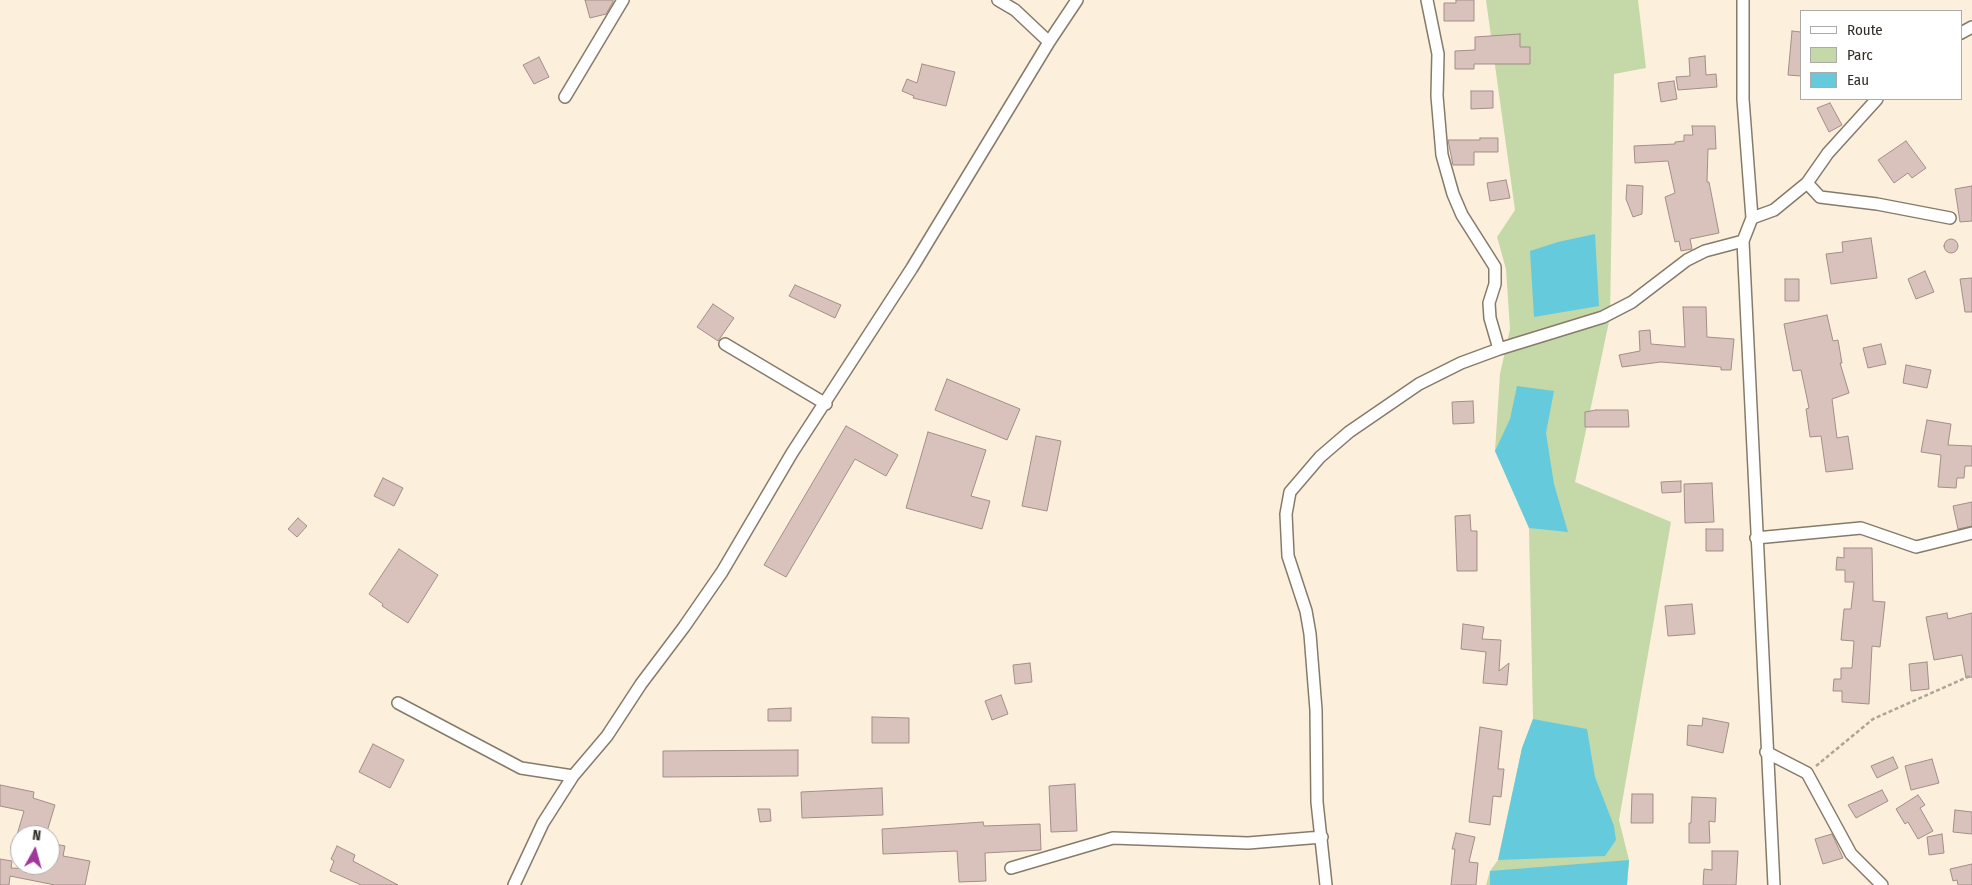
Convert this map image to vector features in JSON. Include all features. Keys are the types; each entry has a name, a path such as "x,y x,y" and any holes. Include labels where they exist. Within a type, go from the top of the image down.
{"street":[{"path":"565,97 622,0"},
{"path":"998,0 1014,10 1049,42"},
{"path":"514,885 543,824 574,776 607,736 640,684 722,572 792,453 826,404 859,348 912,268 1049,42 1077,0"},
{"path":"1427,0 1438,54 1437,96 1442,155 1450,186 1462,215 1495,266 1495,284 1489,303 1490,318 1498,349"},
{"path":"1743,0 1743,99 1752,218 1743,241 1766,752 1774,885"},
{"path":"1752,218 1774,210 1807,183 1828,153 1876,100"},
{"path":"1807,183 1820,197 1877,204 1950,218"},
{"path":"1326,885 1317,802 1316,710 1310,634 1306,610 1288,556 1286,514 1290,492 1320,457 1349,432 1420,384 1460,363 1498,349 1603,317 1632,302 1686,260 1705,250 1743,241"},
{"path":"725,344 826,404"},
{"path":"1756,538 1861,528 1916,546 1972,534"},
{"path":"398,703 521,768 574,776"},
{"path":"1766,752 1807,773 1851,854 1882,885"},
{"path":"1011,868 1113,838 1248,843 1322,837"}],"path":[{"path":"1807,773 1873,719 1972,674"}],"green space":[{"path":"1486,0 1638,0 1646,68 1614,74 1610,317 1575,482 1671,522 1619,820 1629,860 1627,885 1486,885 1490,871 1498,860 1522,748 1533,719 1529,528 1495,451 1500,374 1510,329 1506,269 1497,237 1515,210"}],"water":[{"path":"1595,234 1599,306 1534,317 1530,251 1558,242"},
{"path":"1517,386 1554,391 1546,433 1554,484 1568,532 1529,528 1495,451 1510,419"},
{"path":"1533,719 1587,729 1595,777 1614,826 1616,840 1605,856 1498,860 1522,748"},
{"path":"1629,860 1627,885 1490,885 1490,871"}],"building":[{"path":"585,0 613,0 613,2 606,14 590,18"},
{"path":"1456,0 1474,0 1474,21 1444,21 1444,3 1456,3"},
{"path":"1792,31 1800,32 1800,76 1788,75"},
{"path":"1520,34 1520,47 1530,47 1530,64 1474,64 1474,69 1455,69 1455,51 1475,50 1475,37"},
{"path":"1705,56 1706,75 1716,74 1717,87 1678,90 1676,77 1690,76 1689,58"},
{"path":"539,57 549,77 534,84 523,65"},
{"path":"922,64 955,72 946,106 913,98 914,96 902,91 907,79 917,83"},
{"path":"1674,81 1677,99 1661,102 1658,83"},
{"path":"1471,91 1493,91 1493,108 1471,109"},
{"path":"1830,103 1842,125 1829,132 1817,108"},
{"path":"1692,126 1715,126 1716,149 1708,149 1707,182 1709,182 1719,233 1690,239 1692,249 1681,251 1679,241 1675,242 1665,197 1675,193 1668,161 1635,163 1634,146 1675,144 1675,142 1684,141 1684,135 1693,135"},
{"path":"1480,138 1498,138 1498,152 1474,152 1474,165 1453,165 1448,140 1480,140"},
{"path":"1906,141 1926,168 1912,178 1908,173 1894,183 1878,160"},
{"path":"1506,180 1510,198 1490,201 1487,183"},
{"path":"1627,185 1643,186 1642,214 1633,217 1626,199"},
{"path":"1972,186 1972,221 1960,222 1955,189"},
{"path":"1871,238 1877,278 1831,284 1826,254 1843,252 1842,242"},
{"path":"1951,239 1956,241 1958,246 1956,251 1951,253 1946,251 1944,246 1946,241"},
{"path":"1925,271 1934,292 1916,299 1908,279"},
{"path":"1972,278 1972,312 1965,312 1960,279"},
{"path":"1785,279 1799,279 1799,301 1785,301"},
{"path":"795,285 841,305 835,318 789,296"},
{"path":"713,304 734,318 718,341 697,327"},
{"path":"1683,307 1706,307 1707,337 1734,339 1731,370 1721,370 1721,367 1661,362 1622,367 1619,355 1640,351 1639,331 1650,330 1651,344 1685,347"},
{"path":"1827,315 1833,341 1838,340 1842,363 1840,363 1849,393 1832,399 1837,438 1848,436 1853,469 1826,472 1821,436 1810,437 1806,409 1809,408 1801,370 1793,371 1784,324"},
{"path":"1881,344 1886,364 1868,368 1863,348"},
{"path":"1906,365 1931,370 1927,388 1903,383"},
{"path":"947,379 1020,409 1007,440 935,410"},
{"path":"1473,401 1474,423 1453,424 1452,402"},
{"path":"1628,410 1629,427 1585,427 1585,412"},
{"path":"1927,420 1951,424 1948,445 1972,446 1972,466 1965,466 1964,478 1957,478 1956,488 1938,487 1941,455 1921,452"},
{"path":"846,426 898,455 886,476 855,459 786,577 764,565"},
{"path":"928,432 986,450 971,496 990,501 982,529 906,508"},
{"path":"1036,436 1061,441 1047,511 1022,506"},
{"path":"383,478 403,488 394,506 374,496"},
{"path":"1681,481 1681,492 1662,493 1661,482"},
{"path":"1712,483 1714,522 1685,523 1684,484"},
{"path":"1972,502 1972,526 1958,529 1953,506"},
{"path":"1470,515 1471,531 1477,531 1477,571 1457,571 1455,516"},
{"path":"298,518 307,526 297,537 288,529"},
{"path":"1706,529 1723,529 1723,551 1706,551"},
{"path":"1844,548 1872,548 1873,601 1885,602 1880,647 1872,646 1869,704 1842,702 1842,691 1833,691 1834,679 1841,679 1841,668 1852,668 1854,641 1841,640 1844,609 1851,609 1854,582 1845,582 1845,570 1836,570 1837,557 1844,558"},
{"path":"399,549 438,575 408,623 382,606 383,604 369,594"},
{"path":"1692,604 1695,634 1668,636 1665,606"},
{"path":"1947,613 1948,619 1972,613 1972,677 1966,678 1962,655 1934,660 1926,617"},
{"path":"1463,624 1484,627 1482,639 1501,640 1499,671 1509,663 1507,685 1483,683 1486,652 1461,649"},
{"path":"1927,662 1929,689 1911,691 1909,664"},
{"path":"1030,663 1032,682 1015,684 1013,665"},
{"path":"1001,695 1008,714 992,720 985,701"},
{"path":"791,708 791,721 768,721 768,709"},
{"path":"872,717 909,718 909,743 872,743"},
{"path":"1703,718 1729,723 1723,753 1687,745 1688,725 1702,726"},
{"path":"1480,727 1502,731 1498,769 1504,769 1501,797 1493,796 1490,825 1469,822"},
{"path":"373,744 404,760 390,788 359,772"},
{"path":"798,750 798,776 663,777 663,751"},
{"path":"1893,757 1898,768 1877,778 1871,766"},
{"path":"1932,759 1939,783 1911,790 1905,766"},
{"path":"1075,784 1077,831 1051,832 1049,786"},
{"path":"0,785 34,792 33,798 55,805 49,825 20,825 24,811 0,806"},
{"path":"882,788 883,815 802,818 801,792"},
{"path":"1882,790 1888,801 1856,818 1848,805"},
{"path":"1632,794 1653,794 1653,823 1631,823"},
{"path":"1918,795 1925,805 1920,808 1933,831 1918,839 1908,822 1905,824 1896,809"},
{"path":"1692,797 1716,798 1715,822 1709,821 1710,843 1689,843"},
{"path":"758,809 770,809 771,821 760,822"},
{"path":"1955,810 1972,812 1972,834 1953,832"},
{"path":"983,822 984,826 1040,824 1041,850 985,853 986,881 959,882 957,851 883,854 882,829"},
{"path":"1456,833 1475,837 1469,862 1478,863 1476,885 1451,885 1455,849 1452,849"},
{"path":"1832,834 1843,858 1823,864 1815,839"},
{"path":"1942,834 1944,853 1929,855 1927,837"},
{"path":"60,845 65,846 63,856 90,861 85,885 55,885 10,876 9,885 0,885 0,859 10,861 10,875 60,875"},
{"path":"337,846 355,855 353,861 398,885 361,885 330,871 334,861 331,859"},
{"path":"1712,851 1738,851 1736,885 1703,885 1704,869 1712,870"},
{"path":"1972,864 1972,885 1958,885 1957,880 1953,881 1950,869"}]}
